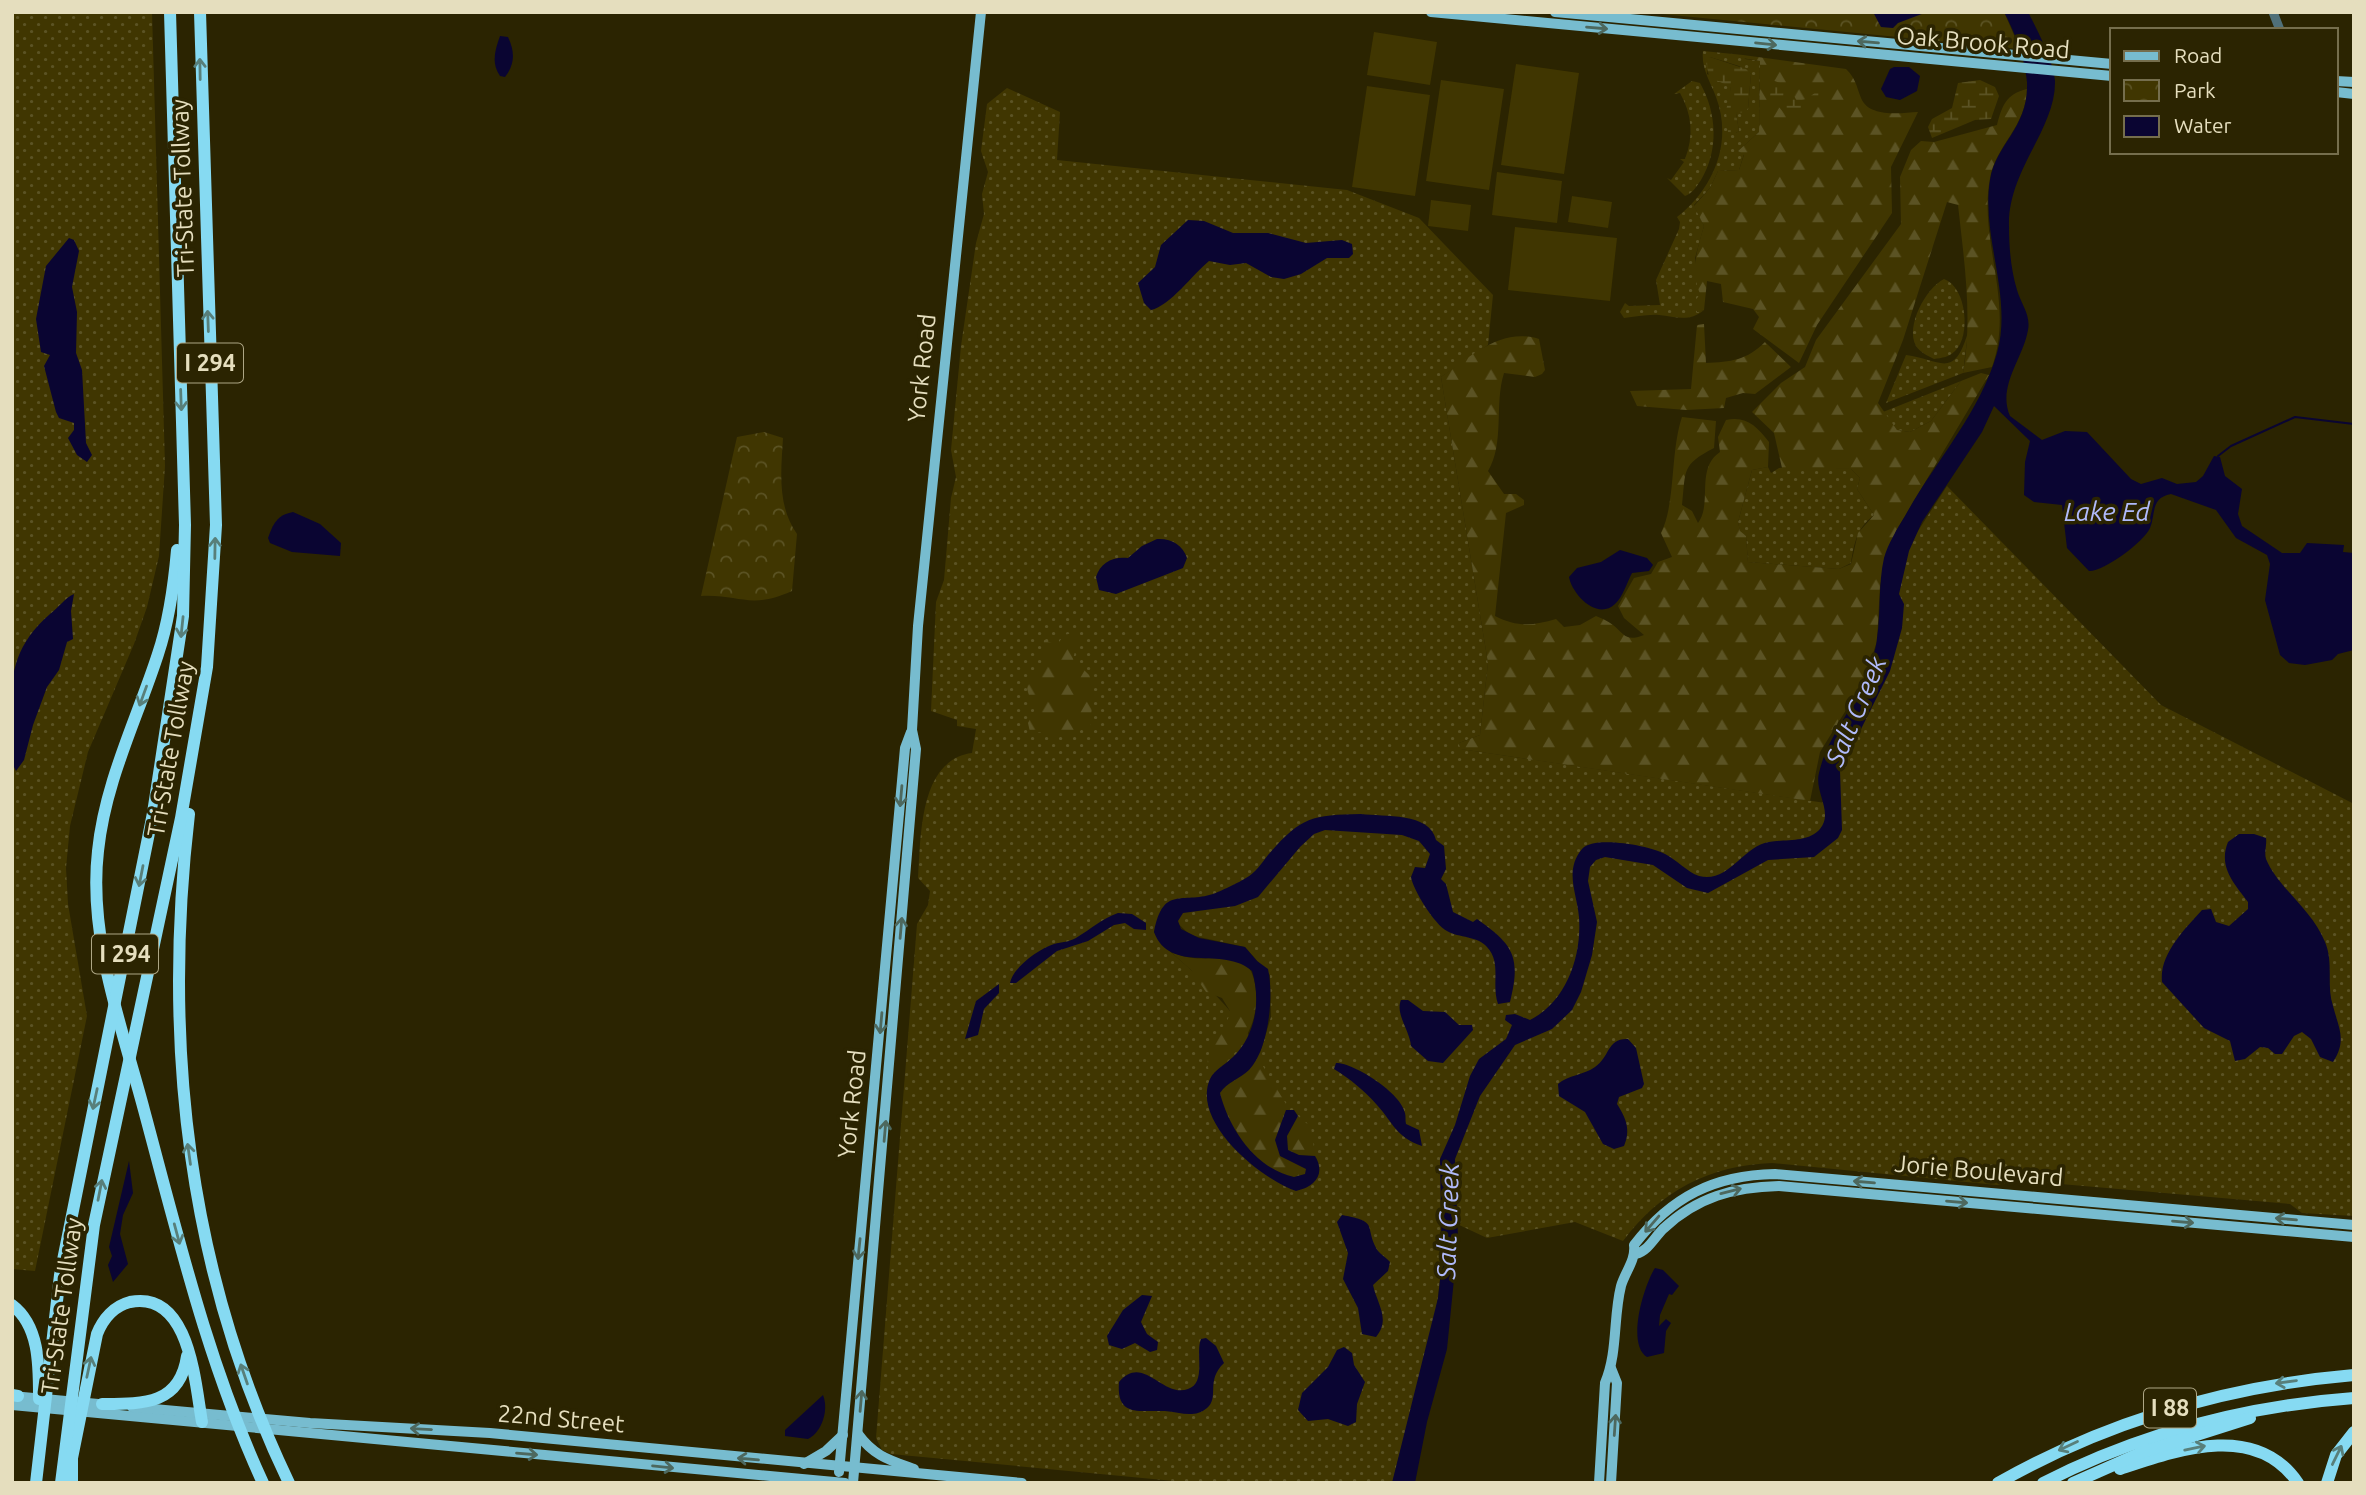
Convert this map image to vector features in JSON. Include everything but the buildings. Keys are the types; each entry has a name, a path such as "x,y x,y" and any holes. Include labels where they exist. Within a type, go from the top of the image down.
{"highway":[{"name":"Tri-State Tollway","path":"36,1483 67,1237 172,708 183,616 183,461 170,12"},
{"name":"Tri-State Tollway","path":"61,1483 93,1225 201,714 212,619 216,525 200,12"},
{"path":"183,461 177,554 169,616 105,808 97,854 98,916 134,1073 206,1335 226,1396 263,1483"},
{"path":"201,714 187,835 178,955 178,1032 186,1126 200,1218 222,1307 250,1390 289,1483"},
{"path":"72,1458 93,1346 100,1327 109,1314 125,1303 135,1301 160,1306 176,1321 188,1349 201,1417"},
{"path":"12,1306 27,1319 34,1341 40,1444"},
{"path":"97,1407 145,1402 170,1393 181,1379 188,1349"},
{"path":"72,1483 75,1355"},
{"name":"I 88","path":"1998,1483 2075,1443 2161,1410 2275,1384 2354,1375"},
{"name":"I 88","path":"2043,1483 2116,1450 2193,1424 2280,1406 2353,1398"},
{"name":"I 88","path":"2073,1483 2106,1466 2181,1438 2257,1416 2353,1398"},
{"path":"2327,1483 2336,1455 2354,1432"},
{"path":"2083,1483 2174,1453 2230,1444 2256,1450 2278,1461 2298,1483"}],"main road":[{"name":"York Road","path":"853,1483 916,749 912,730 937,416 981,12"},
{"name":"Oak Brook Road","path":"1431,12 2013,67 2110,64"},
{"name":"Oak Brook Road","path":"1555,12 2008,55 2110,76"},
{"name":"York Road","path":"838,1482 905,748 912,730"},
{"name":"Jorie Boulevard","path":"1599,1483 1605,1383 1611,1368 1619,1294 1636,1255 1634,1245 1672,1204 1714,1182 1755,1174 2354,1225"},
{"name":"Jorie Boulevard","path":"1636,1255 1643,1252 1664,1228 1698,1202 1752,1186 1779,1186 2354,1237"},
{"name":"Jorie Boulevard","path":"1611,1368 1617,1384 1611,1483"},
{"name":"22nd Street","path":"14,1400 290,1425 804,1481 845,1483"},
{"name":"22nd Street","path":"290,1425 490,1433 1021,1483"},
{"path":"858,1434 870,1450 882,1458 929,1475"},
{"path":"804,1464 826,1451 843,1435"}],"green space":[{"path":"12,12 152,12 165,466 159,556 147,607 88,752 70,826 66,868 68,904 87,1016 35,1271 12,1269"},
{"path":"1641,12 2004,12 2020,49"},
{"path":"1374,32 1437,42 1430,85 1367,75"},
{"path":"1703,51 1743,55 1745,59 1760,61 1759,132 1738,151 1744,154 1739,170 1718,171 1710,188 1694,205 1704,226 1695,258 1700,294 1697,312 1704,310 1688,317 1655,315 1624,318 1620,312 1625,303 1629,306 1660,305 1656,280 1679,229 1680,222 1677,217 1701,192 1717,163 1721,147 1721,114 1705,69","holes":["1710,57 1739,66 1751,74 1748,108 1736,113 1739,131 1736,133 1729,109 1731,86 1707,74"]},
{"path":"1743,55 1846,69 1854,79 1861,98 1871,109 1886,113 1918,112 1891,167 1892,213 1817,325 1799,363 1753,329 1759,317 1753,309 1723,302 1721,284 1707,281 1704,310 1698,312 1691,307 1700,294 1695,268 1704,226 1694,206 1710,188 1718,171 1739,170 1744,155 1738,151 1759,132 1760,61 1742,58"},
{"path":"1710,57 1746,69 1751,74 1748,108 1746,112 1736,113 1739,131 1736,133 1728,132 1726,111 1731,87 1709,77 1706,61"},
{"path":"1516,64 1579,73 1564,174 1501,165"},
{"path":"1441,80 1504,89 1489,190 1426,181"},
{"path":"1772,80 1797,89 1794,96 1797,101 1807,99 1821,88 1828,93 1827,97 1799,114 1786,115 1770,97"},
{"path":"1980,80 1995,87 1999,96 1991,119 1975,120 1932,138 1928,127 1932,119 1952,108 1958,83"},
{"path":"1692,81 1700,83 1706,95 1714,132 1707,168 1701,180 1685,196 1667,178 1671,180 1684,162 1680,159 1685,159 1691,134 1684,101 1680,93 1674,94"},
{"path":"1367,86 1430,95 1415,196 1352,187"},
{"path":"1007,88 1060,112 1057,160 1347,190 1419,218 1493,295 1488,345 1441,377 1488,663 1480,735 1459,743 1461,749 1839,805 1835,768 1897,590 1907,548 1947,486 2161,705 2354,804 2354,1216 2302,1213 2290,1204 2026,1181 1997,1185 1772,1163 1749,1165 1707,1175 1688,1184 1653,1208 1623,1241 1575,1222 1487,1238 1440,1216 1442,1263 1435,1320 1392,1483 1195,1483 891,1454 882,1450 876,1438 917,924 928,905 930,891 918,878 922,822 932,785 942,770 955,759 972,753 976,729 957,726 957,720 931,711 936,602 944,580 951,498 956,477 951,450 961,346 976,243 984,214 982,194 988,172 981,151 987,104","holes":["1162,908 1190,935 1245,947 1270,975 1271,1017 1260,1053 1229,1010 1158,938 1154,932"]},
{"path":"2027,89 2022,114 1993,166 1990,178 1988,225 2000,319 1992,367 1963,373 1967,331 1965,268 1958,205 1947,202 1903,340 1878,403 1897,430 1910,432 1931,421 1961,381 1981,373 1989,375 1896,531 1880,585 1877,641 1864,681 1820,752 1810,801 1460,749 1459,743 1480,735 1488,663 1441,377 1499,340 1525,336 1539,339 1545,370 1542,374 1535,377 1504,373 1498,436 1488,471 1504,494 1516,494 1524,500 1524,505 1506,513 1495,616 1503,620 1525,624 1556,619 1564,627 1580,625 1596,616 1626,636 1633,638 1644,635 1624,618 1618,606 1634,578 1651,574 1658,562 1672,557 1661,533 1669,507 1682,417 1716,421 1714,448 1690,464 1685,476 1682,505 1692,511 1698,523 1704,506 1708,467 1720,452 1718,437 1726,420 1745,421 1769,442 1768,467 1752,470 1738,522 1740,531 1746,536 1748,562 1839,569 1851,564 1858,533 1874,515 1857,489 1860,478 1851,469 1782,468 1774,433 1752,412 1781,383 1805,367 1816,340 1901,224 1900,177 1911,150 1921,141 1934,142 1997,125 2006,102 2014,94"},
{"path":"1497,172 1562,181 1557,223 1492,215"},
{"path":"1572,196 1612,202 1608,228 1568,222"},
{"path":"1431,200 1471,205 1468,231 1428,226"},
{"path":"1515,227 1617,238 1610,301 1508,290"},
{"path":"1944,279 1958,292 1965,324 1960,344 1955,351 1948,356 1934,359 1916,346 1913,328 1924,299 1930,290"},
{"path":"1704,324 1706,363 1738,359 1752,353 1765,342 1791,367 1755,394 1743,393 1726,398 1724,408 1686,410 1637,406 1630,391 1691,389 1697,325"},
{"path":"1968,332 1963,373 1886,403 1906,355 1937,362 1951,362 1963,347"},
{"path":"1961,381 1931,421 1910,432 1897,430 1883,412"},
{"path":"764,432 783,438 783,500 797,534 792,591 766,600 701,596 737,437"},
{"path":"1800,466 1851,469 1860,478 1857,489 1874,515 1857,536 1851,563 1839,569 1748,562 1746,536 1740,532 1738,522 1752,470 1768,467 1771,473 1779,468"},
{"path":"1073,633 1078,640 1073,659 1089,675 1094,687 1090,726 1072,734 1030,732 1028,723 1035,709 1027,687 1030,680 1042,671 1044,640 1057,645 1064,635"},
{"path":"1172,953 1190,958 1235,960 1247,966 1253,977 1256,998 1252,1024 1240,1047 1211,1076 1208,1058 1230,1011 1222,998 1206,992 1191,970"},
{"path":"1258,1058 1286,1104 1279,1131 1294,1164 1306,1169 1301,1176 1287,1176 1261,1161 1239,1135 1224,1106 1220,1093 1225,1084 1233,1082"},
{"path":"1298,1116 1311,1127 1315,1156 1300,1155 1288,1150 1287,1136"}],"water":[{"path":"1873,12 1927,12 1898,23 1893,28 1881,27"},
{"path":"2004,12 2028,12 2048,56 2055,81 2048,116 2015,187 2010,207 2012,267 2029,325 2009,383 2007,405 2010,416 2042,440 2065,431 2087,432 2131,479 2141,484 2162,478 2177,484 2196,482 2203,476 2214,456 2220,457 2225,476 2242,489 2238,514 2242,526 2282,553 2300,553 2307,543 2344,545 2343,552 2354,553 2354,650 2338,654 2332,660 2305,665 2289,663 2280,655 2265,600 2270,564 2267,555 2236,538 2216,510 2171,494 2164,496 2157,503 2150,528 2140,541 2113,562 2089,571 2067,548 2062,505 2034,502 2024,495 2025,462 2030,441 1994,406 1982,432 1922,522 1909,551 1899,594 1904,604 1902,628 1890,671 1840,771 1842,830 1838,838 1814,857 1768,860 1708,893 1687,888 1653,865 1605,857 1596,860 1590,867 1588,881 1597,922 1592,955 1581,992 1572,1010 1552,1029 1515,1045 1480,1096 1455,1159 1458,1239 1447,1349 1427,1422 1415,1483 1392,1483 1438,1298 1442,1262 1440,1159 1455,1125 1470,1076 1479,1059 1506,1039 1512,1025 1505,1020 1506,1015 1515,1014 1530,1020 1553,1002 1569,977 1578,947 1579,932 1573,874 1582,849 1588,845 1610,842 1636,845 1658,851 1695,874 1709,877 1727,870 1760,845 1809,837 1820,829 1824,822 1825,809 1819,787 1819,773 1828,747 1861,689 1873,658 1884,558 1896,531 1980,396 1997,353 2001,310 1988,202 1990,180 1993,167 2023,112 2027,82 2019,46"},
{"path":"500,36 508,37 513,53 511,67 505,77 500,76 495,61"},
{"path":"1909,67 1920,76 1917,91 1900,100 1886,97 1881,89 1890,69"},
{"path":"1188,220 1204,221 1233,233 1268,233 1306,243 1342,240 1352,244 1353,254 1349,258 1327,258 1301,274 1284,279 1271,277 1246,263 1230,265 1209,261 1166,302 1151,310 1144,303 1138,283 1155,267 1161,245"},
{"path":"69,238 74,240 79,251 72,287 77,312 76,353 82,370 86,443 92,455 87,462 77,455 68,438 74,430 74,423 59,418 56,412 44,366 50,355 41,352 36,319 46,266"},
{"path":"293,512 320,524 341,543 340,556 292,552 270,543 268,538 276,521"},
{"path":"1157,539 1172,541 1183,549 1187,558 1183,568 1116,594 1099,590 1096,577 1104,564 1117,558 1128,558 1142,546"},
{"path":"1620,550 1647,558 1653,565 1649,571 1632,573 1615,604 1601,609 1593,607 1575,591 1569,577 1577,568 1601,562"},
{"path":"74,594 71,611 73,639 67,642 59,670 47,687 24,760 16,771 12,763 11,700 16,664 34,630"},
{"path":"1361,814 1416,820 1432,831 1436,840 1444,846 1446,869 1441,879 1446,884 1453,912 1473,922 1477,919 1507,945 1514,963 1513,987 1510,1002 1498,1004 1494,960 1487,947 1479,941 1447,931 1425,907 1411,877 1415,867 1425,868 1430,854 1419,841 1402,835 1325,830 1314,834 1300,847 1258,897 1235,906 1183,913 1178,921 1181,929 1199,938 1245,947 1268,969 1270,1007 1261,1049 1249,1070 1220,1093 1230,1120 1246,1146 1268,1166 1294,1177 1305,1174 1306,1169 1280,1156 1275,1140 1286,1110 1294,1110 1298,1116 1287,1136 1288,1150 1299,1155 1315,1156 1319,1168 1317,1179 1313,1183 1296,1191 1281,1185 1248,1162 1233,1147 1210,1113 1207,1096 1210,1079 1241,1048 1251,1028 1256,1005 1252,971 1227,960 1172,953 1162,945 1154,932 1158,917 1168,902 1213,894 1243,880 1255,871 1279,842 1299,826 1318,817"},
{"path":"2239,834 2254,834 2266,838 2265,856 2271,870 2312,919 2325,942 2329,958 2331,998 2341,1041 2333,1062 2320,1057 2311,1039 2302,1032 2294,1036 2282,1054 2275,1054 2268,1048 2260,1047 2245,1059 2235,1061 2230,1041 2204,1028 2162,982 2162,972 2169,952 2202,910 2211,909 2216,922 2229,926 2248,909 2248,902 2229,874 2225,859 2228,842"},
{"path":"1118,913 1132,914 1146,923 1146,930 1134,929 1125,923 1114,925 1088,941 1057,951 1016,983 1010,983 1016,971 1034,954 1054,944 1073,939"},
{"path":"999,984 999,993 984,1009 978,1035 965,1039 976,1001"},
{"path":"1401,1000 1408,1000 1423,1011 1445,1012 1459,1025 1472,1025 1473,1030 1443,1063 1428,1061 1411,1046 1401,1017"},
{"path":"1628,1039 1636,1048 1644,1084 1642,1088 1619,1097 1617,1104 1625,1119 1627,1135 1624,1146 1614,1149 1603,1144 1585,1112 1559,1096 1558,1084 1595,1067 1612,1045"},
{"path":"1336,1063 1365,1074 1396,1097 1405,1113 1406,1124 1419,1130 1422,1146 1401,1134 1367,1094 1334,1069"},
{"path":"129,1161 133,1193 123,1215 120,1234 128,1264 113,1282 108,1265 112,1256 109,1247"},
{"path":"1342,1215 1367,1223 1378,1251 1390,1262 1388,1271 1373,1285 1383,1318 1376,1337 1362,1334 1358,1308 1343,1279 1348,1253 1337,1222"},
{"path":"1655,1268 1663,1270 1679,1286 1672,1295 1669,1294 1660,1315 1659,1326 1666,1319 1671,1323 1666,1331 1664,1353 1647,1357 1641,1350 1637,1328 1642,1300"},
{"path":"1142,1295 1152,1296 1141,1322 1147,1334 1158,1342 1157,1350 1150,1352 1135,1343 1122,1349 1109,1345 1107,1336 1123,1310"},
{"path":"1206,1338 1216,1346 1224,1363 1215,1376 1211,1404 1207,1408 1192,1414 1139,1411 1126,1407 1121,1402 1119,1382 1128,1374 1136,1372 1170,1388 1179,1390 1194,1386 1199,1374 1199,1345 1201,1339"},
{"path":"1344,1347 1352,1353 1354,1365 1365,1382 1357,1404 1356,1422 1348,1426 1328,1419 1308,1421 1298,1410 1302,1393 1328,1367 1337,1350"},
{"path":"823,1395 825,1414 813,1436 808,1439 785,1436 785,1430"}],"waterway":[{"path":"2218,456 2231,446 2295,417 2354,424"}],"water label":[{"name":"Lake Ed","path":"2107,512"},
{"name":"Salt Creek","path":"1856,711"},
{"name":"Salt Creek","path":"1448,1221"}]}
